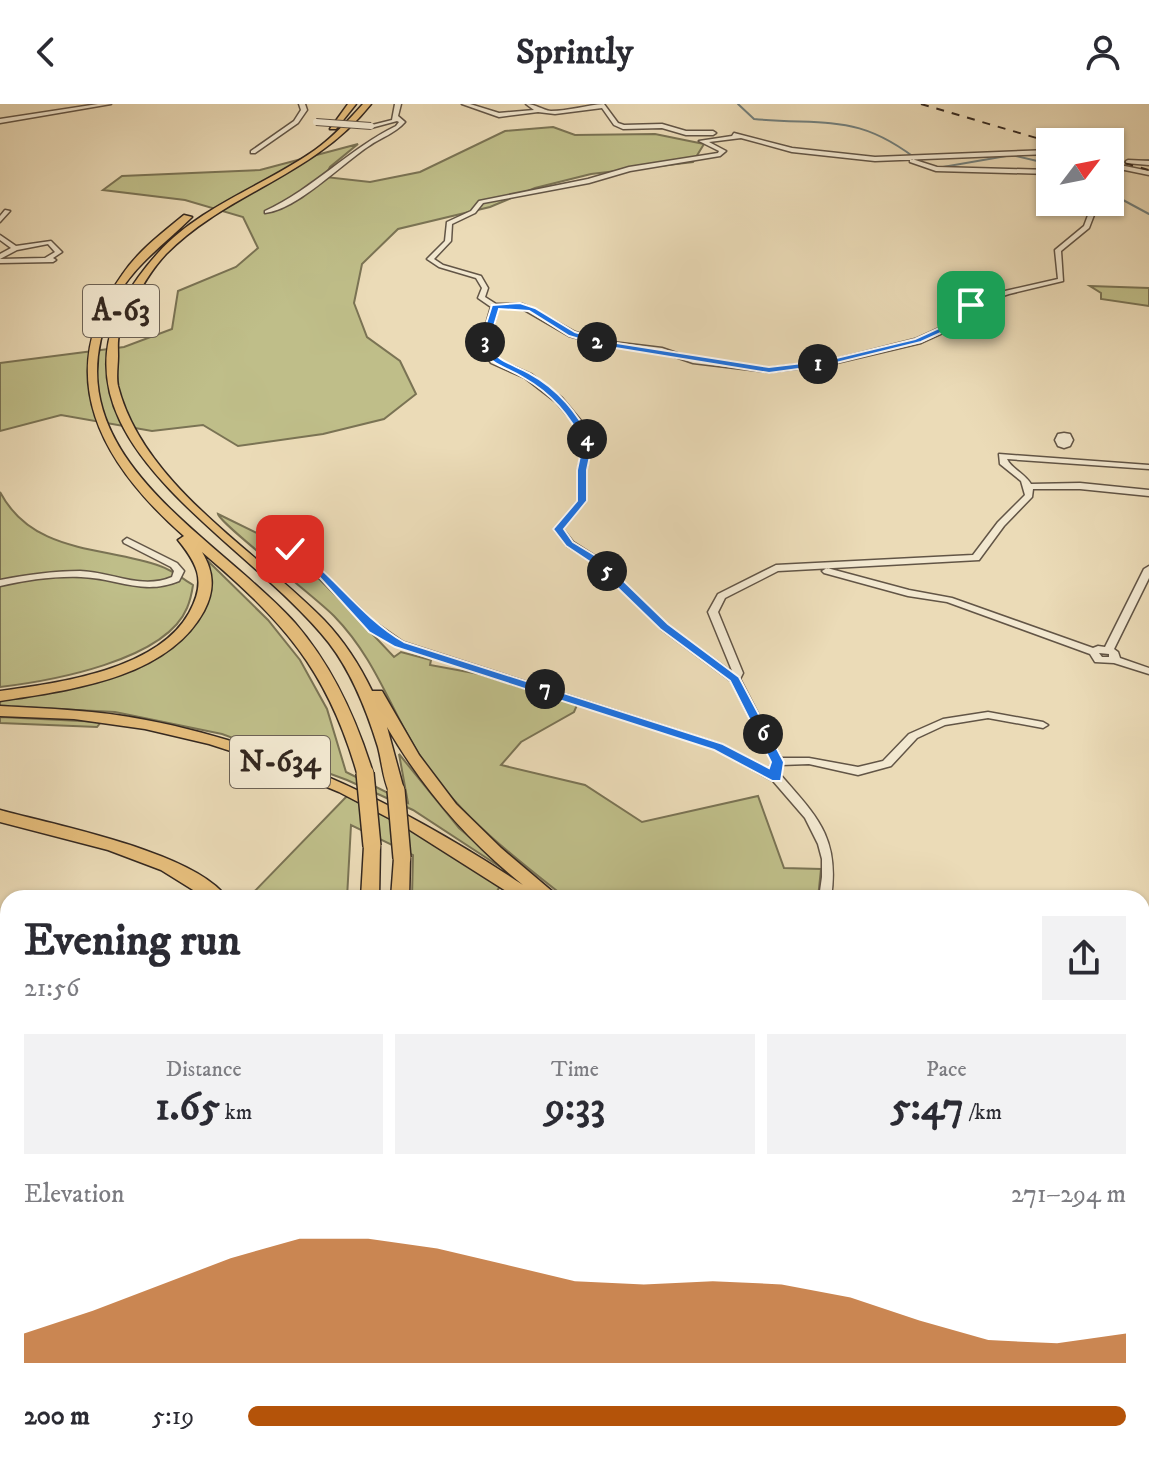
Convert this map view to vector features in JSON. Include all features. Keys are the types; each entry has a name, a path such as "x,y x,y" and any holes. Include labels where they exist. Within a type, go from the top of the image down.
{"highway":[{"name":"A-63","path":"352,104 329,131 168,231 121,278 103,307 92,342 94,399 109,440 138,483 258,595 309,649 336,691 365,773 372,846 370,890"},
{"name":"A-63","path":"367,104 343,132 316,152 210,213 160,254 122,307 112,341 111,366 121,415 144,456 184,500 270,574 323,627 359,679 383,737 396,790 402,858 400,890"},
{"path":"0,696 89,679 127,666 160,649 194,619 206,590 203,563 196,551 148,501 138,483"},
{"path":"270,574 297,593 349,650 433,790 471,832 541,890"},
{"name":"N-634","path":"0,711 124,719 194,733 243,748 339,786 407,819 518,890"},
{"path":"0,816 147,855 185,873 207,890"}],"street":[{"path":"0,121 108,104"},
{"path":"253,152 296,122 304,110 302,104"},
{"path":"296,122 389,124 395,117 398,104"},
{"path":"465,104 499,115 604,106 616,124 623,127 662,126 686,133 740,137 792,150 911,159 1036,153"},
{"path":"529,104 536,111"},
{"path":"267,212 287,205 365,143 398,127 402,122 395,117"},
{"path":"740,137 702,141 723,153 629,169 589,181 481,202 473,212 449,223 448,241 430,259 441,266 479,277 485,288 481,298 495,306 520,305 584,338 662,350 693,361 769,370 828,363 918,341 951,326 971,305 1007,292 1061,280 1058,250 1087,227 1091,216"},
{"path":"911,159 936,169 1036,172"},
{"path":"1124,164 1149,163"},
{"path":"1124,166 1149,173"},
{"path":"0,220 7,211"},
{"path":"0,237 15,248 32,253 35,259"},
{"path":"49,242 59,252 50,259 0,259 15,248 49,242"},
{"path":"495,306 484,346 494,361 528,376 559,400 571,412 588,442 582,470 582,501 558,529 570,544 597,561 664,627 735,679 777,762 773,773 820,829 832,870 827,890"},
{"path":"1065,443 1070,460"},
{"path":"735,679 738,673 713,612 721,596 776,568 976,558 1001,524 1029,495 1029,487 1021,475 1004,464 1002,456 1149,467"},
{"path":"1029,487 1080,486 1149,493"},
{"path":"0,583 29,576 85,574 159,586 176,579 179,571 174,565 127,541"},
{"path":"290,549 314,566 373,629 400,644 719,747 777,778"},
{"path":"815,568 908,593 949,600 1094,652 1112,655 1149,671"},
{"path":"1112,655 1149,569"},
{"path":"777,762 809,761 858,771 887,764 913,736 943,722 988,715 1043,725"}],"shaded area":[{"path":"553,127 575,135 655,134 704,144 693,162 591,174 535,188 490,207 398,229 362,264 354,303 367,337 400,361 416,394 384,419 323,434 238,446 203,425 152,431 61,415 0,431 0,363 124,347 172,329 178,291 236,267 258,248 243,217 185,200 103,190 122,176 260,170 358,144 330,167 325,177 370,182 420,172 505,131"},
{"path":"1090,286 1149,288 1149,306 1101,299 1101,293"},
{"path":"0,492 14,512 31,527 51,538 160,566 193,585 187,608 175,626 156,642 104,665 47,680 0,687"},
{"path":"218,514 271,540 312,570 394,657 401,652 431,660 430,665 479,674 577,705 574,712 521,742 501,765 585,785 642,822 758,796 784,868 821,869 819,890 556,890 491,836 440,783 413,745 362,651 334,616"},
{"path":"209,562 268,620 300,660 327,709 346,772 408,803 399,754 459,828 517,878 413,810 347,780 222,734 115,712 0,706 0,700 117,673 193,626 211,590"},
{"path":"0,717 101,722 97,727 0,723"},
{"path":"347,796 413,831 500,886 498,890 412,890 413,855 351,825 347,890 256,890"}],"waterway":[{"path":"738,104 754,119 823,123 861,129 900,147 923,164"},
{"path":"943,167 1012,155 1036,161"},
{"path":"1124,162 1149,160"},
{"path":"1124,201 1149,214"}],"railway":[{"path":"921,104 1036,138"},
{"path":"1124,163 1149,170"}],"route":[{"path":"290,549 314,566 373,629 400,644 719,747 777,778 773,773 777,762 735,679 664,627 597,561 570,544 558,529 582,501 582,470 588,442 583,428 559,400 528,376 494,361 484,346 495,306 520,305 545,315 572,334 603,343 662,350 693,361 769,370 828,363 883,347 918,341 951,326 971,305"}]}
